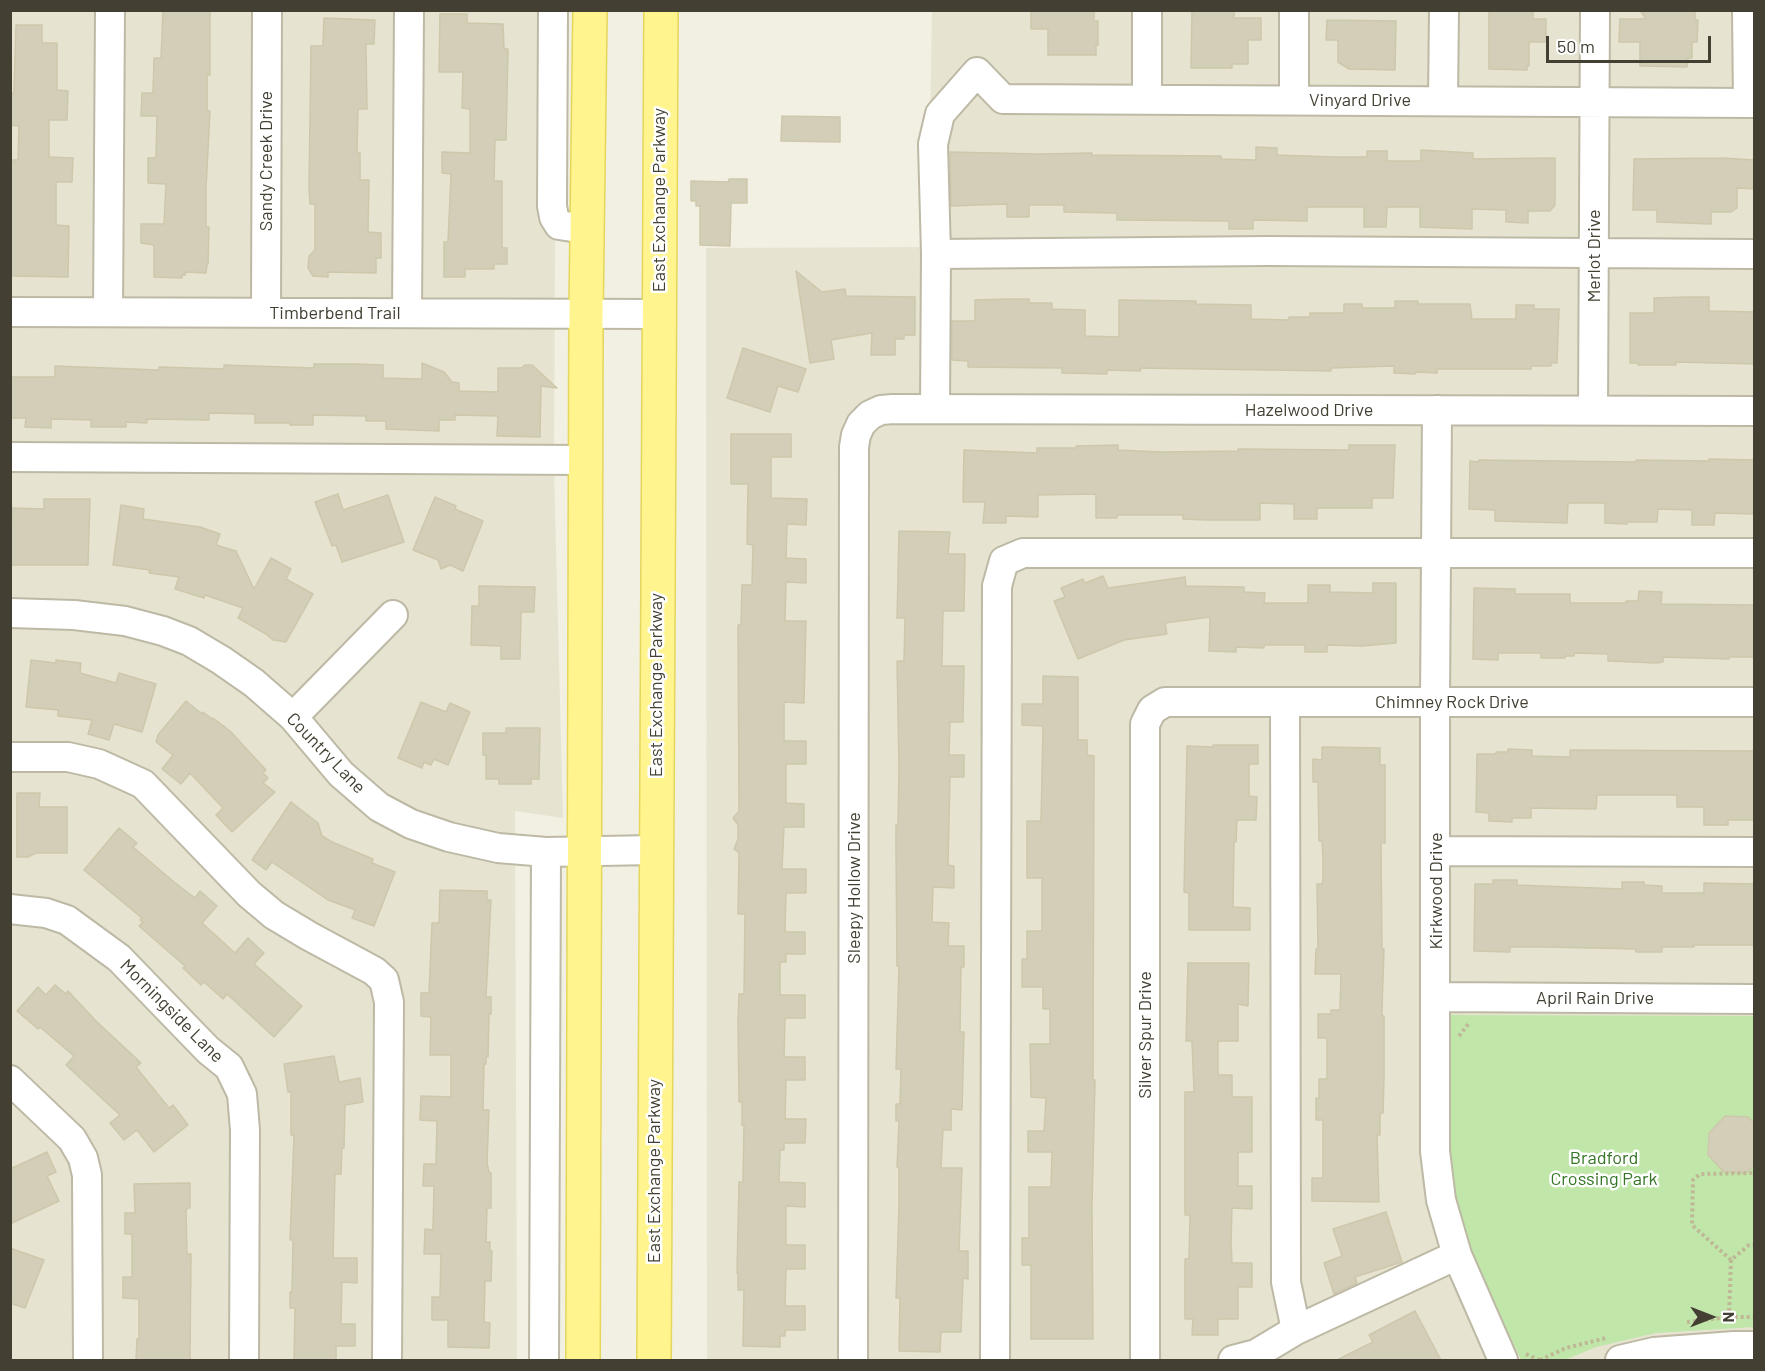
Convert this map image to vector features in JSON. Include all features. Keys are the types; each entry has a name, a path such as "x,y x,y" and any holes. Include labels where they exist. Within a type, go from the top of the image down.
{"main road":[{"path":"583,1360 585,460 590,10"},
{"name":"East Exchange Parkway","path":"654,1360 661,10"}],"street":[{"path":"108,312 110,10"},
{"name":"Sandy Creek Drive","path":"266,312 267,10"},
{"path":"407,313 409,10"},
{"path":"553,10 552,206 554,217 559,225 587,226"},
{"path":"1147,10 1147,100"},
{"path":"1294,10 1294,100"},
{"path":"1443,100 1444,10"},
{"name":"Merlot Drive","path":"1593,410 1595,10"},
{"path":"1747,10 1751,103"},
{"name":"Vinyard Drive","path":"936,254 933,144 940,114 977,72 1003,99 1751,103"},
{"path":"934,409 936,254 1280,251 1755,254"},
{"name":"Timberbend Trail","path":"10,312 659,314"},
{"name":"Hazelwood Drive","path":"866,418 881,410 934,409 1755,411"},
{"name":"Kirkwood Drive","path":"1437,410 1435,1151 1442,1200 1456,1255 1513,1356"},
{"name":"Sleepy Hollow Drive","path":"854,1360 854,447 856,435 866,418"},
{"path":"10,457 585,460"},
{"path":"995,1360 996,585 1004,561 1023,553 1755,553"},
{"name":"Country Lane","path":"10,614 74,615 124,621 163,631 189,641 254,683 293,717 341,774 379,807 411,824 449,837 498,848 546,852 655,850"},
{"path":"293,717 393,615"},
{"name":"Chimney Rock Drive","path":"1152,710 1165,702 1755,702"},
{"path":"1285,702 1286,1282 1296,1330"},
{"name":"Silver Spur Drive","path":"1145,1360 1145,724 1152,710"},
{"path":"10,757 68,757 99,764 143,784 211,856 274,915 374,971 384,980 389,1002 387,1360"},
{"path":"1435,851 1755,852"},
{"path":"544,1360 546,852"},
{"name":"Morningside Lane","path":"10,909 46,913 67,920 119,958 208,1050 229,1067 242,1094 245,1130 244,1360"},
{"name":"April Rain Drive","path":"1436,997 1755,999"},
{"path":"10,1080 72,1139 83,1158 87,1175 88,1360"},
{"path":"1233,1360 1256,1354 1296,1330 1456,1255"},
{"path":"1620,1360 1654,1352 1740,1351"}],"path":[{"path":"1455,1042 1469,1023 1481,1023"},
{"path":"1731,1260 1692,1225 1693,1180 1701,1174 1755,1173"},
{"path":"1729,1317 1731,1260 1749,1245 1755,1245"},
{"path":"1513,1356 1539,1360"}],"shaded area":[{"path":"10,11 556,11 554,470 563,818 515,811 517,1360 11,1360"},
{"path":"932,11 1754,11 1754,1360 707,1360 706,248 928,247"}],"green space":[{"name":"Bradford Crossing Park","path":"1448,1015 1754,1016 1754,1327 1656,1333 1596,1347 1565,1360 1521,1360 1482,1276 1460,1219 1450,1164"}],"building":[{"path":"163,10 210,10 210,75 207,75 207,111 210,111 206,189 206,227 209,227 208,264 206,273 186,272 182,278 154,277 154,245 141,243 141,224 164,224 166,184 148,183 148,158 156,158 157,116 141,116 142,93 153,93 154,58 161,58"},
{"path":"1192,10 1234,10 1234,18 1261,18 1261,40 1248,40 1248,64 1232,64 1232,68 1191,68"},
{"path":"1489,10 1533,10 1533,19 1546,19 1546,42 1529,42 1527,70 1489,69"},
{"path":"1640,10 1695,10 1695,20 1698,20 1697,42 1692,42 1692,58 1688,58 1687,67 1640,66 1640,42 1619,42 1620,19 1646,19"},
{"path":"1031,11 1094,11 1094,21 1098,21 1096,55 1048,55 1048,29 1031,29"},
{"path":"440,14 467,14 467,23 503,24 504,49 508,49 506,140 495,140 494,181 502,181 502,248 507,248 507,264 494,264 494,269 465,269 465,277 444,277 444,242 448,242 451,174 442,173 442,152 470,153 470,109 462,108 463,72 439,72"},
{"path":"324,18 375,20 374,44 366,44 367,109 358,109 357,153 360,153 360,180 369,180 368,232 381,233 381,258 376,258 376,273 328,272 328,277 313,276 308,268 309,256 315,250 315,204 310,204 309,187 311,46 323,46"},
{"path":"1327,20 1396,21 1395,70 1349,69 1338,62 1338,40 1326,40"},
{"path":"16,25 42,25 42,43 57,43 57,90 68,91 67,120 49,120 49,157 73,158 72,182 56,182 56,225 69,226 68,277 10,276 11,160 18,160 19,126 10,125 10,93 14,93"},
{"path":"782,116 840,117 840,142 781,141"},
{"path":"1256,147 1277,148 1277,155 1333,157 1367,157 1367,151 1387,151 1387,161 1421,161 1421,150 1473,153 1473,159 1555,158 1555,205 1550,211 1528,211 1528,223 1506,222 1506,210 1472,209 1472,229 1420,227 1420,207 1387,207 1386,227 1364,227 1364,207 1307,207 1307,221 1253,220 1253,229 1229,229 1229,221 1117,220 1117,213 1064,212 1064,205 1029,205 1029,217 1007,217 1007,204 951,206 950,152 1221,156 1221,159 1256,160"},
{"path":"1634,159 1755,160 1755,189 1737,188 1737,208 1731,212 1711,212 1711,224 1657,222 1657,210 1633,210"},
{"path":"729,179 747,179 747,203 731,203 730,246 700,245 700,206 696,206 696,201 691,201 691,181 729,182"},
{"path":"796,271 822,292 845,289 846,296 915,297 915,335 904,335 904,339 895,339 895,355 871,355 872,333 831,340 834,359 810,363"},
{"path":"1709,297 1709,311 1755,312 1755,364 1676,362 1676,365 1638,365 1638,363 1630,363 1630,313 1654,313 1654,298"},
{"path":"1029,299 1029,303 1052,303 1052,309 1085,310 1085,336 1119,337 1119,300 1196,301 1196,304 1251,305 1251,319 1289,320 1289,317 1310,317 1310,313 1344,313 1344,304 1362,304 1362,308 1395,308 1395,301 1418,301 1418,304 1470,304 1472,319 1516,319 1516,305 1534,305 1534,309 1559,309 1557,363 1551,363 1551,366 1531,366 1531,369 1437,369 1437,373 1415,372 1415,374 1394,373 1394,366 1331,368 1331,371 1141,368 1140,371 1107,370 1107,374 1062,373 1062,368 968,367 968,361 952,360 952,321 975,321 975,300"},
{"path":"743,348 806,369 798,392 778,386 770,412 727,398"},
{"path":"422,363 444,372 452,382 459,383 459,391 498,392 498,368 521,368 525,365 532,365 557,388 541,386 540,437 497,436 498,416 455,415 455,420 439,420 439,431 386,429 386,421 366,421 366,416 313,415 313,425 290,425 290,423 255,423 255,414 209,413 209,420 147,419 147,423 126,422 126,427 91,427 91,420 51,419 51,428 25,427 26,418 10,418 10,377 55,377 55,366 159,370 159,367 224,369 224,365 314,368 314,364 355,364 383,365 383,378 422,379"},
{"path":"731,434 791,434 791,457 771,457 771,498 807,499 806,525 787,524 786,558 806,559 806,583 786,582 785,621 806,621 804,703 784,702 784,741 806,741 806,764 786,764 786,803 804,804 804,827 784,827 782,869 806,869 806,893 786,893 785,932 805,932 805,954 786,954 786,962 780,962 780,995 805,995 805,1018 785,1018 784,1057 805,1057 805,1080 786,1080 785,1119 806,1119 805,1143 784,1143 784,1150 780,1150 779,1182 805,1183 805,1207 786,1206 786,1245 805,1245 805,1269 786,1269 785,1306 805,1306 805,1330 785,1330 785,1336 780,1336 780,1347 743,1346 744,1290 738,1290 737,1273 739,1182 743,1182 744,1125 742,1125 742,1102 739,1102 738,1021 739,994 744,994 745,914 738,914 739,853 734,849 738,839 738,825 733,818 739,811 738,625 741,625 742,585 752,585 753,545 747,544 748,484 731,484"},
{"path":"1118,445 1118,450 1162,452 1238,451 1238,449 1349,450 1349,445 1395,445 1393,498 1372,498 1372,508 1317,508 1317,519 1294,519 1294,504 1260,503 1260,520 1206,520 1183,519 1183,515 1117,515 1117,518 1096,518 1096,494 1038,495 1038,517 1006,516 1006,523 983,523 985,502 963,502 964,450 1037,453 1037,448"},
{"path":"1709,459 1755,460 1755,514 1715,513 1714,525 1692,525 1692,510 1658,509 1657,522 1605,523 1605,503 1568,503 1567,523 1495,521 1495,510 1469,509 1470,461 1636,462 1636,460 1709,461"},
{"path":"338,494 343,510 388,495 404,542 342,562 336,545 332,546 315,502"},
{"path":"435,497 483,521 463,571 450,565 441,569 438,560 413,550"},
{"path":"44,499 90,499 88,565 10,565 12,508 44,509"},
{"path":"121,505 144,509 143,519 200,527 220,534 216,545 236,551 254,589 271,558 291,569 286,579 313,594 286,642 273,640 238,618 243,608 205,595 204,598 175,589 179,577 113,565"},
{"path":"899,531 950,532 948,554 965,554 964,611 943,611 942,666 964,666 963,722 950,722 949,755 964,755 964,777 950,777 948,865 954,866 954,888 933,887 932,922 949,923 948,946 964,946 964,967 961,967 960,1032 964,1032 962,1110 951,1109 951,1130 943,1130 941,1168 962,1168 959,1251 968,1251 968,1279 963,1278 961,1332 941,1332 940,1352 899,1351 900,1298 896,1298 899,1121 896,1121 896,1104 900,1104 901,1069 896,1069 899,966 897,966 896,851 899,769 897,661 904,661 905,618 897,618"},
{"path":"1103,576 1108,588 1185,577 1186,586 1244,587 1244,592 1265,593 1264,603 1308,603 1308,585 1330,585 1330,592 1373,593 1373,583 1396,583 1396,643 1362,646 1327,645 1327,652 1305,652 1305,645 1264,645 1264,648 1236,647 1236,652 1209,651 1210,617 1165,623 1167,634 1124,640 1078,659 1054,601 1065,597 1061,588 1083,579 1085,583"},
{"path":"479,586 535,587 534,612 521,612 520,659 501,659 501,646 471,645 472,606 479,606"},
{"path":"1474,588 1515,589 1515,594 1570,594 1570,603 1638,601 1639,591 1662,592 1661,604 1755,605 1755,657 1729,657 1729,659 1663,657 1663,662 1656,663 1608,661 1608,654 1574,653 1574,656 1565,656 1565,658 1541,658 1541,653 1498,653 1498,660 1473,659"},
{"path":"31,660 81,663 80,673 116,683 119,673 156,684 142,732 114,724 109,740 88,734 92,720 58,716 58,710 26,707"},
{"path":"1043,676 1078,677 1078,740 1087,740 1087,755 1094,756 1093,1339 1031,1339 1031,1265 1022,1265 1022,1238 1029,1238 1029,1187 1051,1187 1052,1152 1028,1152 1028,1131 1044,1131 1046,1098 1031,1097 1030,1044 1050,1044 1050,1009 1043,1009 1043,987 1022,987 1022,959 1027,959 1027,931 1042,931 1042,878 1027,878 1027,821 1041,821 1043,726 1022,725 1022,704 1043,704"},
{"path":"186,701 230,731 266,770 263,773 268,778 263,783 275,792 232,832 216,815 223,808 190,773 181,784 162,769 173,755 156,742 158,735"},
{"path":"421,702 446,712 450,703 470,712 448,765 434,759 431,765 424,762 422,768 398,758"},
{"path":"506,728 540,728 539,779 531,779 531,784 499,784 499,779 486,779 483,733 506,733"},
{"path":"1213,745 1258,745 1258,764 1249,764 1249,796 1257,797 1256,820 1237,820 1236,842 1234,842 1233,907 1250,908 1250,930 1189,930 1189,893 1184,892 1187,746 1213,747"},
{"path":"1322,747 1380,748 1380,765 1385,765 1385,843 1381,843 1384,1079 1383,1113 1380,1113 1380,1135 1377,1135 1379,1202 1312,1201 1312,1178 1323,1178 1323,1120 1316,1120 1316,1098 1319,1098 1319,1079 1327,1079 1327,1038 1318,1038 1318,1014 1331,1014 1331,1010 1340,1010 1341,974 1315,974 1316,949 1318,949 1317,884 1322,884 1323,858 1322,841 1319,841 1318,782 1313,782 1313,759 1322,760"},
{"path":"1508,749 1532,750 1532,756 1570,757 1570,750 1755,751 1755,820 1728,820 1728,825 1704,825 1704,807 1677,807 1677,795 1597,795 1596,809 1531,808 1531,818 1512,818 1512,822 1489,821 1489,813 1476,812 1477,754 1496,754 1496,752 1508,752"},
{"path":"17,793 40,793 39,807 67,807 67,853 36,853 28,857 17,857"},
{"path":"291,802 318,823 322,836 373,859 372,863 395,872 374,926 352,918 355,910 328,900 272,862 266,870 252,860"},
{"path":"119,828 137,843 133,847 174,882 195,898 200,891 217,906 202,923 235,953 248,938 264,953 254,964 302,1006 274,1037 227,994 223,999 204,982 201,985 183,968 185,966 139,926 143,922 140,920 142,918 84,870"},
{"path":"1493,880 1517,880 1517,885 1622,889 1622,882 1644,882 1644,885 1662,886 1662,893 1704,893 1704,883 1755,884 1755,945 1662,947 1662,952 1636,952 1636,949 1548,947 1510,947 1510,952 1474,951 1475,884 1493,884"},
{"path":"440,890 487,891 487,900 491,900 486,997 491,997 491,1014 489,1014 488,1057 486,1056 486,1064 484,1064 483,1110 489,1110 487,1163 491,1173 491,1208 487,1208 486,1242 490,1242 490,1251 492,1251 491,1281 485,1281 484,1322 490,1323 489,1348 448,1347 448,1320 432,1320 432,1297 440,1297 441,1254 424,1254 425,1229 433,1230 434,1186 423,1186 424,1164 436,1164 437,1121 420,1120 421,1096 451,1097 451,1055 430,1055 431,1017 421,1016 421,993 429,993 432,923 439,923"},
{"path":"1188,963 1249,963 1248,1006 1238,1004 1238,1041 1218,1041 1218,1075 1232,1075 1232,1097 1252,1097 1252,1152 1238,1152 1238,1186 1252,1186 1252,1209 1232,1208 1231,1242 1232,1263 1252,1263 1252,1287 1238,1287 1238,1319 1218,1319 1218,1335 1192,1335 1193,1319 1185,1319 1185,1259 1189,1259 1190,1215 1185,1215 1185,1092 1194,1092 1192,1041 1186,1041"},
{"path":"55,985 66,994 68,991 141,1063 136,1067 169,1108 173,1105 188,1125 154,1152 137,1130 124,1140 110,1123 120,1115 66,1065 74,1056 17,1011 38,987 46,995"},
{"path":"334,1056 339,1082 360,1078 363,1102 345,1105 341,1174 335,1174 333,1258 357,1258 357,1283 342,1282 341,1324 355,1324 355,1346 336,1346 336,1360 294,1360 295,1308 290,1308 293,1240 290,1240 294,1135 291,1135 291,1092 288,1092 284,1064"},
{"path":"1725,1116 1748,1117 1755,1124 1755,1165 1746,1173 1724,1172 1708,1155 1709,1133"},
{"path":"47,1152 56,1172 47,1176 59,1201 10,1224 10,1169"},
{"path":"190,1183 190,1208 187,1208 186,1212 187,1254 191,1254 190,1360 136,1360 137,1339 139,1339 139,1299 123,1298 123,1277 132,1277 132,1234 125,1234 125,1213 135,1213 134,1184"},
{"path":"1386,1212 1402,1262 1355,1277 1357,1283 1334,1294 1324,1263 1342,1256 1333,1229"},
{"path":"10,1248 44,1260 25,1308 10,1303"},
{"path":"1415,1311 1441,1360 1337,1360 1373,1342 1369,1335"}]}
